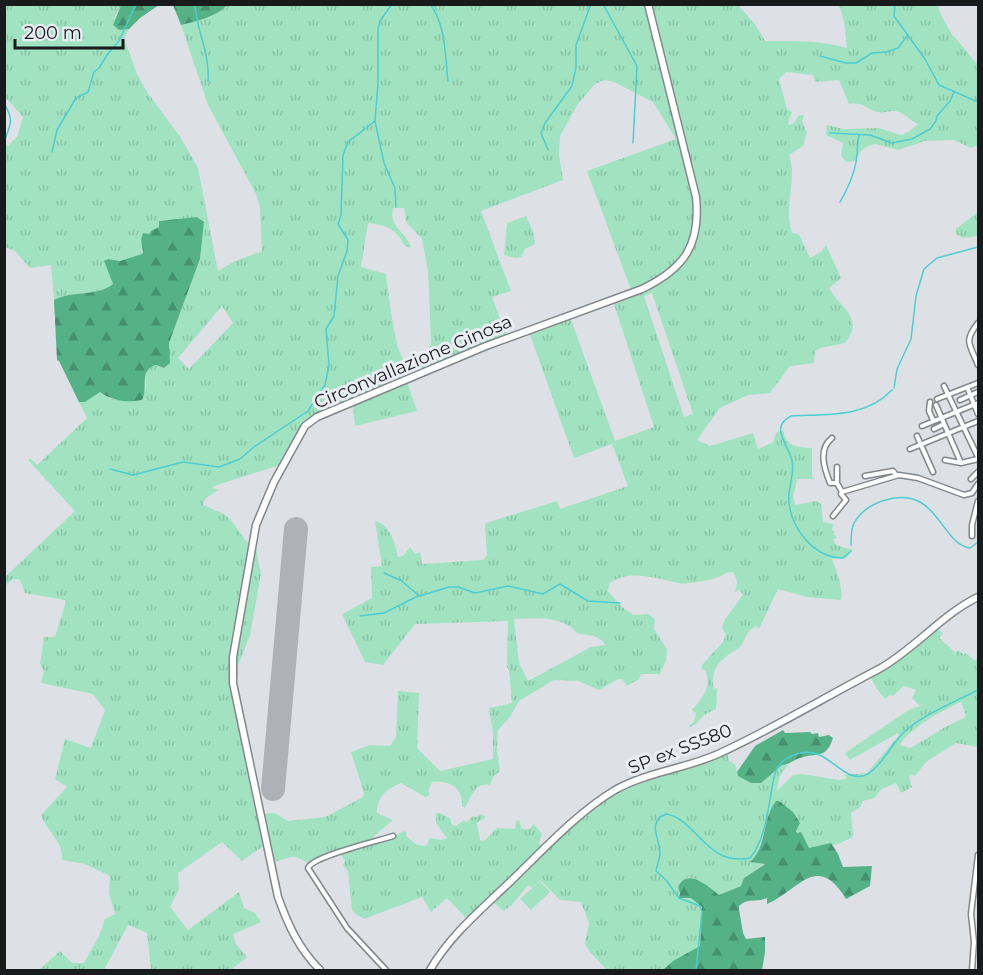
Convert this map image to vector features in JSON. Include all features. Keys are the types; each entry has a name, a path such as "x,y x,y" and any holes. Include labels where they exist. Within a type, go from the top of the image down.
{"main road":[{"name":"Circonvallazione Ginosa","path":"320,970 307,957 289,928 278,897 233,683 233,657 256,525 264,502 305,426 317,417 486,346 642,289 675,270 691,245 697,228 696,197 648,4"},
{"name":"SP ex SS580","path":"430,970 454,936 546,847 588,810 614,791 638,779 692,764 731,748 888,664 963,605 978,597"}],"street":[{"path":"978,323 970,333 968,340 978,365"},
{"path":"937,399 978,383"},
{"path":"944,386 977,449 978,458 961,463 945,459"},
{"path":"967,387 976,403 978,414"},
{"path":"960,400 978,392"},
{"path":"930,402 929,411 933,420"},
{"path":"922,426 976,403"},
{"path":"936,405 961,463"},
{"path":"910,449 978,422"},
{"path":"934,429 944,424"},
{"path":"917,436 933,472"},
{"path":"832,438 826,444 823,453 824,467 830,483 837,483"},
{"path":"833,516 846,500 837,483 837,468"},
{"path":"865,476 888,470 893,471 896,475"},
{"path":"971,479 978,472"},
{"path":"842,492 896,475 918,478 964,495 972,493 978,484"},
{"path":"972,536 972,525 978,501"},
{"path":"386,970 347,928 308,868 312,863 335,855 344,849 393,836"},
{"path":"972,970 974,942 971,914 978,855"}],"green space":[{"path":"121,4 159,5 129,29 119,30 113,25"},
{"path":"227,4 647,5 692,193 693,229 683,255 675,265 649,282 631,290 587,171 676,139 653,102 614,82 604,80 595,84 578,104 560,136 559,155 563,180 481,211 511,291 492,297 507,336 309,420 283,464 214,486 213,488 218,490 205,499 203,505 230,519 250,546 231,659 266,844 242,861 222,842 178,873 179,889 170,907 188,930 239,892 244,908 255,913 261,922 233,934 236,944 247,957 231,970 151,970 147,933 128,925 104,970 39,970 60,951 72,963 84,963 99,936 105,919 115,914 109,893 110,876 85,864 62,860 58,842 41,815 67,787 55,779 65,739 91,748 105,710 93,694 41,683 44,671 40,664 44,637 55,637 65,600 25,593 18,579 11,580 5,587 5,577 75,511 28,460 30,458 37,465 87,418 79,402 85,402 100,392 111,399 134,401 145,391 148,369 156,365 164,368 169,363 169,343 200,259 204,222 197,217 161,220 159,227 149,235 143,233 142,254 120,261 108,259 107,267 113,284 100,291 69,295 54,300 51,265 30,268 15,251 5,247 5,142 8,146 17,137 23,117 5,97 5,5 121,5 114,18 119,30 129,29 124,39 137,74 147,92 181,138 198,168 218,271 233,262 262,251 260,207 256,194 208,105 181,25 198,20","holes":["393,208 404,208 406,222 422,239 428,271 431,343 424,359 415,362 405,361 401,356 392,320 386,274 361,267 368,223 390,229 398,235 405,246 411,248 406,237 393,221","222,306 233,323 189,369 178,358"]},
{"path":"173,5 227,5 212,16 181,25"},
{"path":"651,5 738,5 755,24 765,41 817,42 847,48 844,21 839,5 938,5 951,33 978,65 978,145 971,148 954,140 925,141 898,150 875,144 861,151 855,161 847,162 841,156 843,143 826,135 827,125 843,129 879,128 901,135 918,124 898,112 877,112 861,105 849,104 839,80 815,82 813,75 786,72 779,79 787,109 792,112 789,125 793,124 799,115 804,115 802,122 807,132 803,146 789,155 792,174 789,212 792,233 800,236 810,258 821,252 826,245 841,278 829,288 849,314 853,327 845,343 815,351 814,363 790,366 770,393 748,395 720,408 697,440 710,446 753,433 758,449 773,442 776,433 783,431 790,443 812,448 812,477 814,479 797,479 793,497 795,505 816,501 821,504 823,522 833,524 832,530 837,538 833,539 836,545 853,550 846,558 832,559 841,586 841,600 807,597 778,589 759,629 756,626 752,629 741,646 722,660 716,668 713,683 714,689 717,688 716,709 688,728 694,721 696,713 692,710 707,687 707,676 705,670 701,669 702,665 723,642 726,635 722,628 725,619 743,595 739,589 735,593 737,582 733,572 712,579 684,584 635,575 617,579 609,584 608,591 622,607 633,615 648,614 655,619 654,629 667,649 666,660 660,674 641,674 639,679 627,686 622,679 618,679 599,690 578,681 554,680 519,701 510,717 498,730 497,749 500,771 493,777 490,785 477,788 465,808 454,786 444,782 432,782 428,791 430,795 425,797 401,783 387,791 377,807 377,813 393,820 373,839 385,841 404,831 407,833 406,836 417,845 426,846 430,838 441,840 447,838 436,823 436,813 451,819 451,824 456,826 464,820 466,823 473,816 481,814 486,817 477,823 480,840 484,841 497,828 515,829 516,821 519,820 522,829 529,829 534,824 542,834 539,842 542,848 467,919 447,898 431,912 422,897 364,919 352,910 348,871 343,865 345,861 340,853 306,862 293,857 273,862 263,814 275,813 288,821 325,817 363,797 364,793 351,752 370,745 390,746 396,737 398,691 419,693 417,748 440,771 493,759 493,733 489,708 512,703 507,667 508,621 415,624 383,665 365,662 342,614 372,598 371,567 382,566 375,521 388,530 398,557 403,556 410,547 415,554 420,552 422,564 483,560 487,555 486,523 557,501 560,509 628,486 612,444 574,458 529,332 570,317 615,441 654,427 613,301 680,266 699,220","holes":["652,293 693,414 684,417 644,296","514,619 556,620 571,627 577,633 597,637 605,645 591,647 528,681 519,663"]},
{"path":"978,212 978,236 963,238 956,234 956,229"},
{"path":"526,216 533,231 535,244 525,249 521,257 504,255 507,223"},
{"path":"197,217 204,222 200,259 169,343 170,363 164,368 156,365 147,371 142,400 120,400 100,392 85,402 79,402 57,360 54,300 107,288 113,284 104,261 108,259 120,261 142,254 143,233 149,234 159,227 159,221"},
{"path":"407,381 417,411 355,426 351,404"},
{"path":"255,543 261,574 250,635 238,666 238,675 235,675 234,666"},
{"path":"937,629 943,633 939,638 956,653 958,650 964,655 966,653 975,661 978,657 978,747 956,743 926,762 915,776 909,776 912,787 901,793 896,783 882,789 874,798 863,801 860,807 851,813 853,837 838,844 809,849 796,830 800,823 769,818 756,856 750,862 765,863 744,878 741,886 719,895 706,885 688,877 678,886 681,899 692,898 702,907 700,946 663,970 607,970 585,944 589,923 581,902 560,900 540,880 532,888 529,885 504,911 494,903 592,807 625,786 701,764 727,752 729,761 735,764 738,776 761,783 782,765 788,765 780,775 777,791 793,775 802,774 839,780 846,779 844,775 867,773 899,735 898,733 850,760 845,753 907,711 920,706 912,698 916,690 904,686 886,699 876,687 871,674","holes":["961,702 966,715 910,748 900,745 919,726"]},
{"path":"783,730 785,733 810,732 818,733 819,737 829,735 833,738 824,752 782,765 761,783 751,783 738,776 737,772 755,746"},
{"path":"776,801 793,812 800,823 796,831 801,832 809,848 831,843 843,867 872,866 870,886 846,899 836,885 826,878 816,876 798,884 767,904 767,898 742,903 739,909 746,939 765,937 762,970 663,970 673,961 700,946 702,907 691,898 679,898 678,887 682,881 692,878 698,880 719,895 741,886 744,878 765,864 750,862 759,849 768,816"},
{"path":"540,881 550,892 531,910 520,899"}],"waterway":[{"path":"52,152 57,130 76,98 88,92 94,72 119,41 136,4"},
{"path":"195,4 207,60 208,81"},
{"path":"110,469 133,475 183,462 219,467 240,459 308,411 325,385 329,365 326,329 334,316 338,276 347,251 348,240 338,224 341,215 343,155 348,142 375,121 378,29 380,21 392,4"},
{"path":"430,4 442,31 448,81"},
{"path":"548,150 541,133 545,123 572,86 576,67 576,45 591,4"},
{"path":"603,4 637,66 633,143"},
{"path":"895,4 894,16 925,59 939,85 978,102"},
{"path":"820,56 846,63 856,63 872,53 887,52 898,48 907,36"},
{"path":"830,133 870,135 892,143 912,139 930,129 954,92"},
{"path":"4,103 10,122 4,142"},
{"path":"375,121 384,163 395,188 396,207"},
{"path":"840,202 853,173 859,135"},
{"path":"894,388 897,369 911,339 916,296 924,269 937,258 978,247"},
{"path":"851,551 843,558 833,557 814,548 800,532 789,503 792,461 782,437 781,426 791,416 845,413 858,410 882,399 892,390"},
{"path":"851,545 853,525 859,516 875,504 893,498 920,502 963,546 970,548 978,542"},
{"path":"384,573 402,581 418,595"},
{"path":"360,616 384,613 416,597 449,587 458,587 475,593 508,586 543,594 560,584 588,601 620,603"},
{"path":"696,970 702,912 700,906 679,898 656,871 660,852 655,826 660,817 666,814 676,817 712,849 723,855 735,859 750,858 762,834 776,772 784,760 790,756 808,752 825,758 847,773 863,776 874,770 903,733 912,726 930,714 978,690"}],"runway":[{"path":"273,789 296,529"}]}
